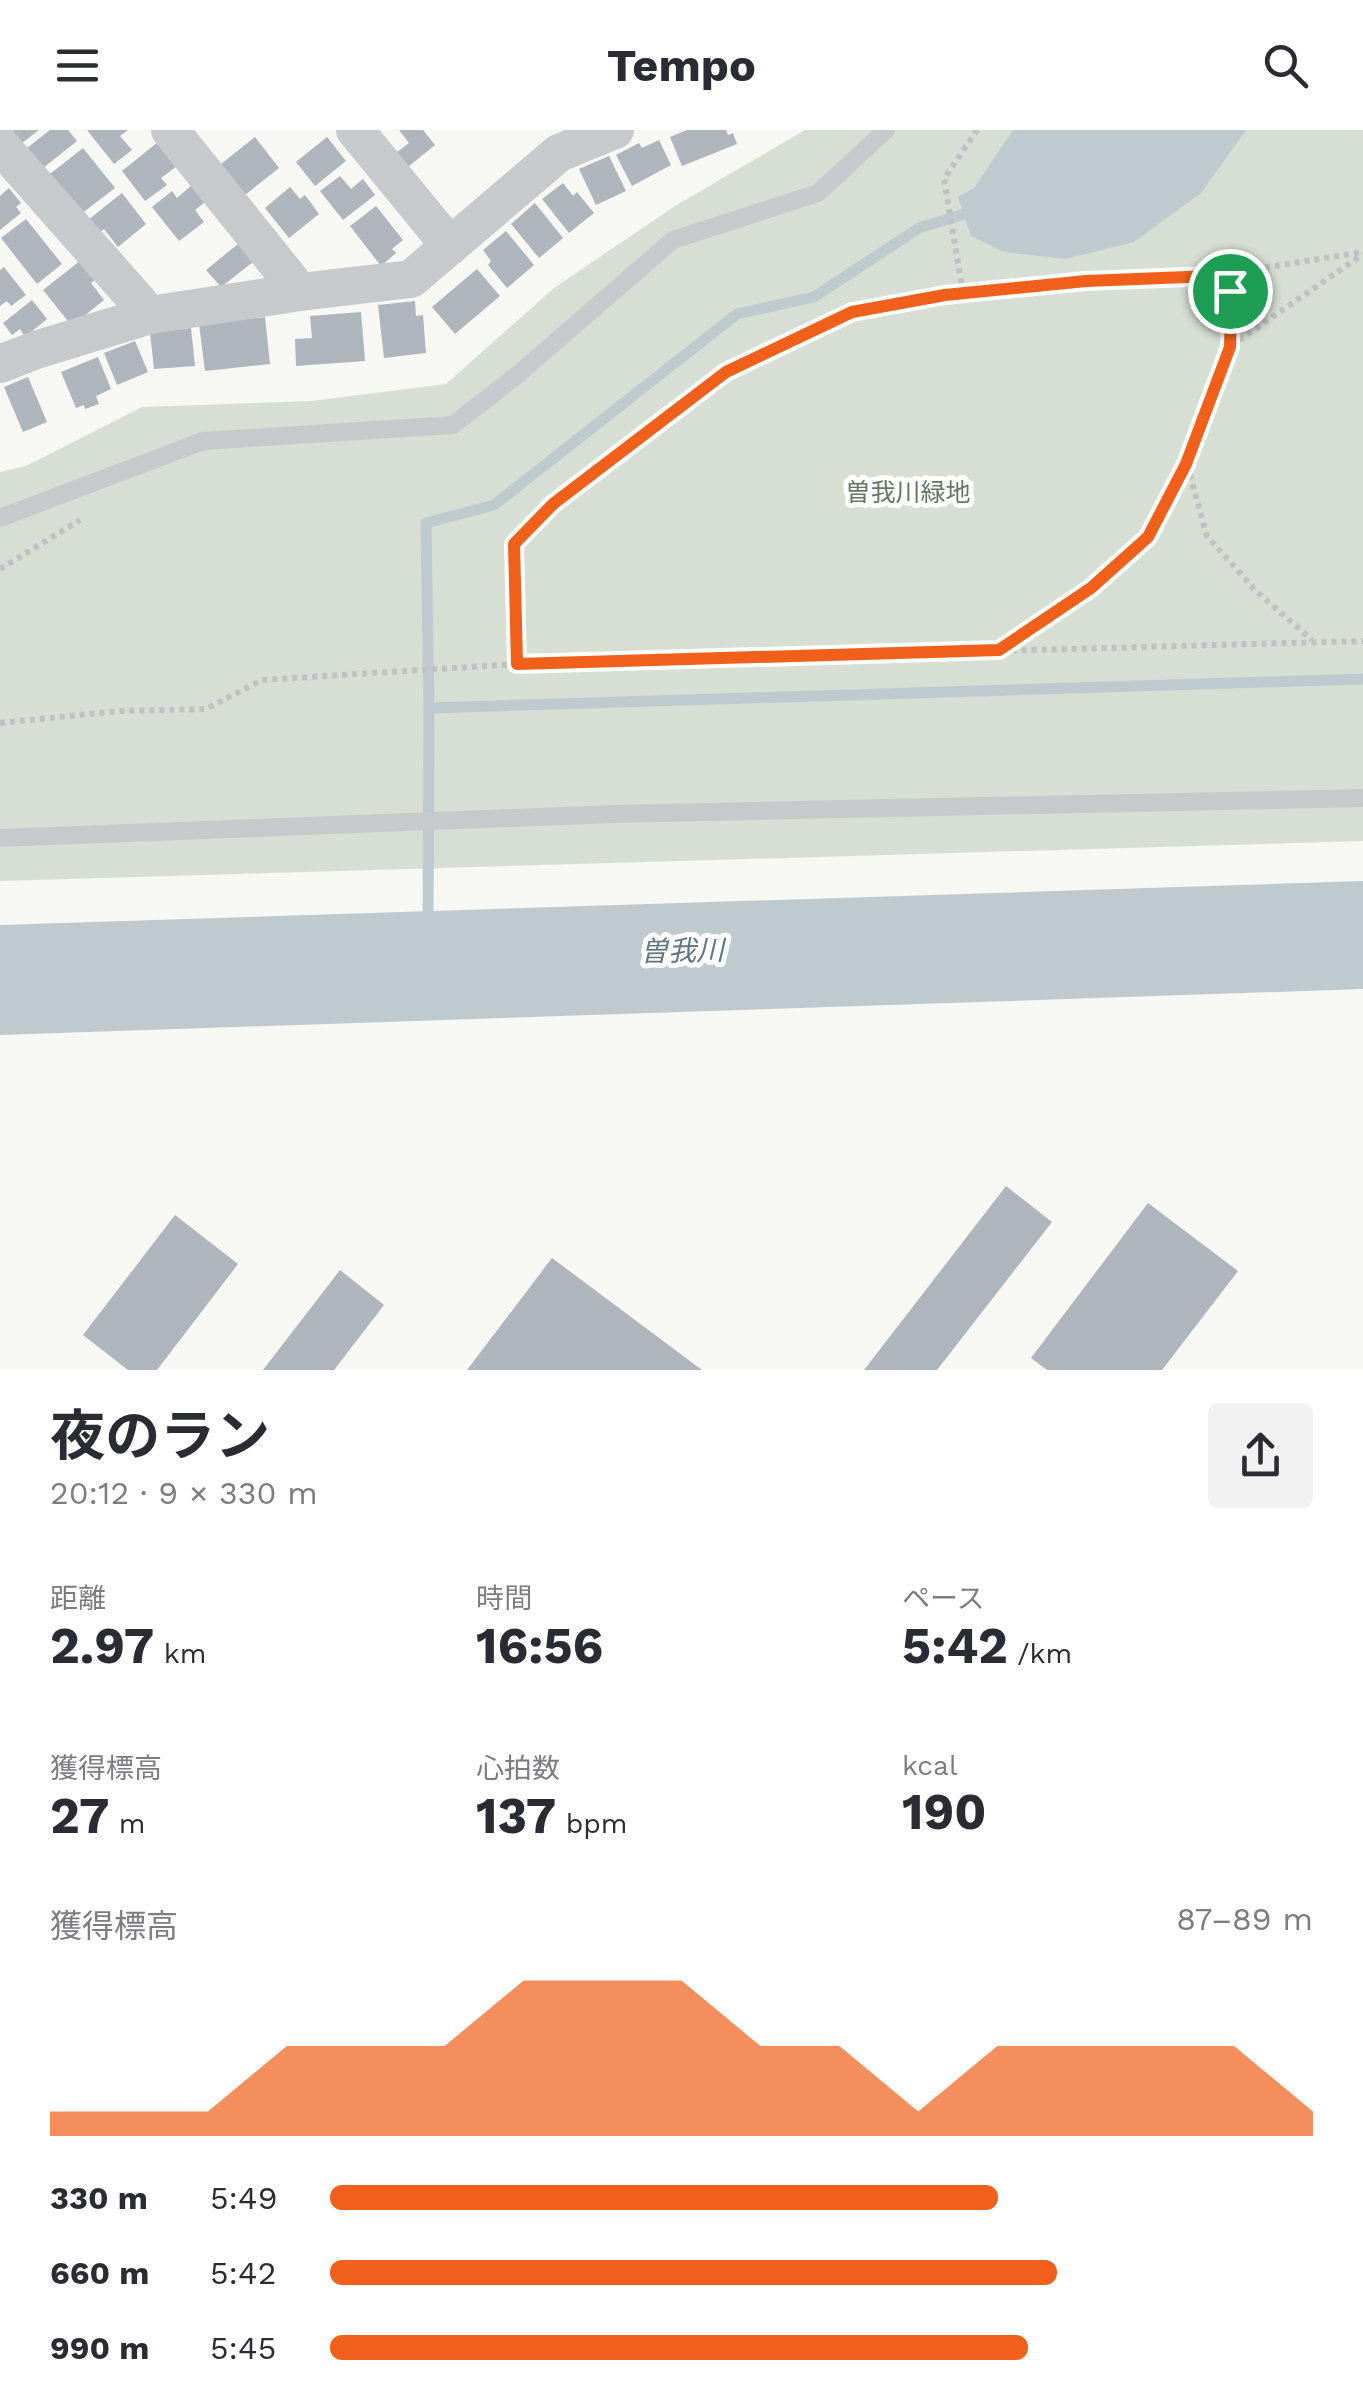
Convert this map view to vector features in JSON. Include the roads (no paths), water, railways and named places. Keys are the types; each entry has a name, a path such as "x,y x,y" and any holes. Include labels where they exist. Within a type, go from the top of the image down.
{"street":[{"path":"170,130 300,292"},
{"path":"355,130 450,246"},
{"path":"0,363 150,316 412,279 450,246 542,144 615,130"},
{"path":"0,145 150,316"}],"lane":[{"path":"0,518 203,441 453,425 516,376 672,240 818,193 886,130"},
{"path":"0,838 614,814 1363,798"}],"water":[{"path":"1013,130 1246,130 1201,193 1134,242 1065,259 1004,252 971,236 958,197 974,188"},
{"name":"曽我川","path":"1363,881 1363,989 0,1035 0,925"}],"waterway":[{"path":"964,214 919,228 814,297 737,314 494,505 426,523 429,708 1363,679"},
{"path":"428,924 429,708"}],"park label":[{"name":"曽我川緑地","path":"908,492"}]}
